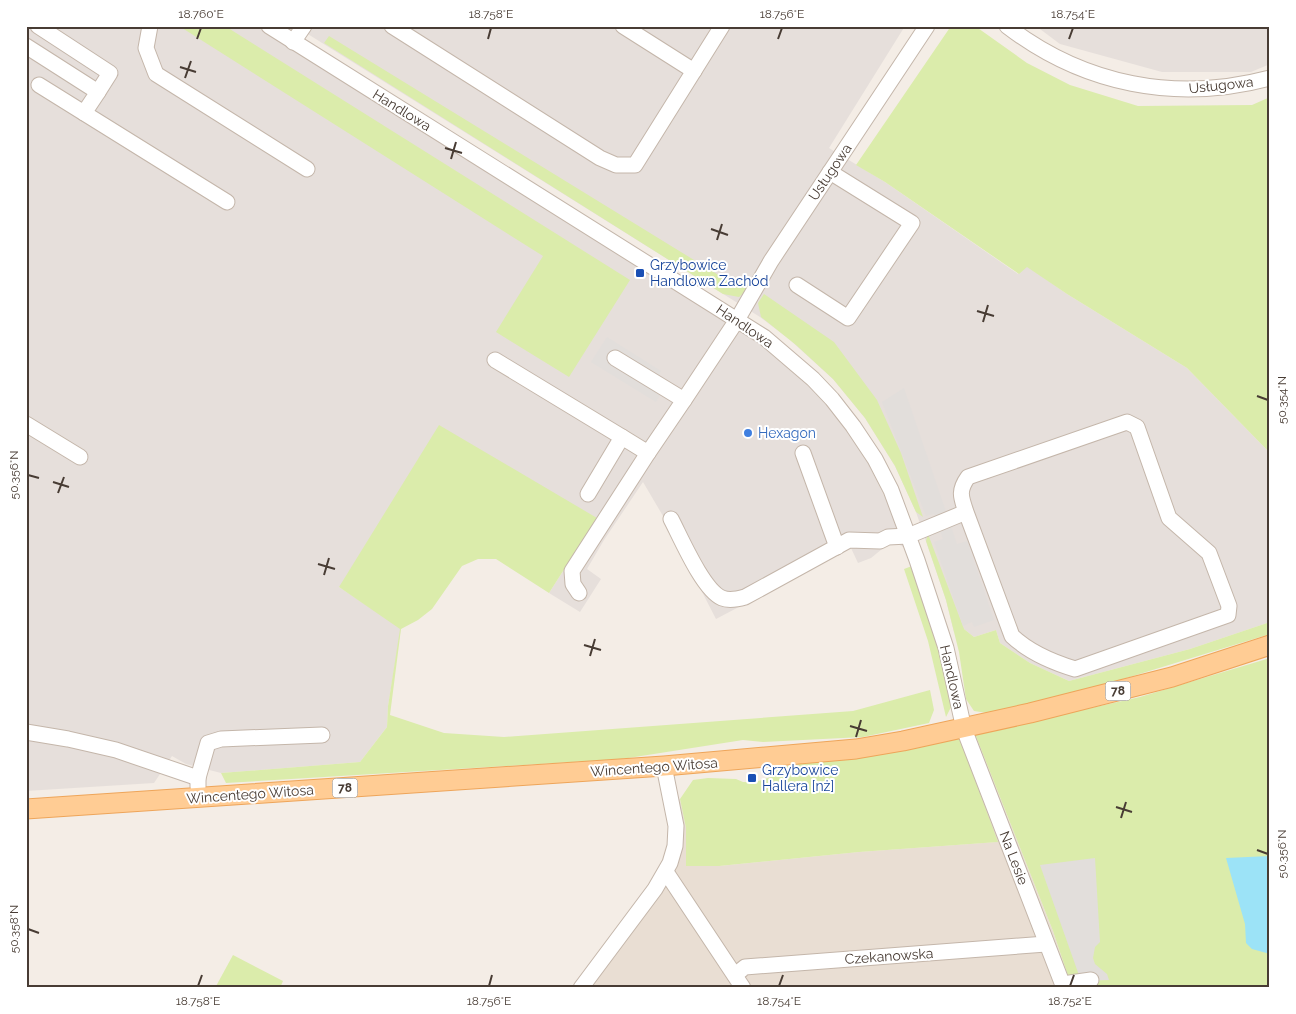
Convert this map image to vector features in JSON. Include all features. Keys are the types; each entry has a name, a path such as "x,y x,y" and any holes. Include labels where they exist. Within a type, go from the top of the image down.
{"main road":[{"name":"Wincentego Witosa","path":"26,809 664,766 856,749 964,729 1172,677 1270,645"}],"street":[{"path":"38,26 110,74 84,113"},
{"path":"150,26 146,48 156,74 307,168"},
{"name":"Handlowa","path":"269,26 764,337 813,379 853,426 875,459 891,490 946,648 964,729"},
{"path":"293,42 304,26"},
{"path":"392,26 600,158 616,165 635,165 722,26"},
{"path":"623,26 694,71"},
{"name":"Usługowa","path":"579,592 573,584 572,571 737,320 771,261 927,26"},
{"name":"Usługowa","path":"1007,26 1032,44 1065,62 1100,76 1135,84 1172,89 1194,89 1234,86 1270,78"},
{"path":"26,46 98,92"},
{"path":"39,85 227,202"},
{"path":"797,285 848,318 912,223 830,172"},
{"path":"616,358 684,400"},
{"path":"495,360 648,453"},
{"path":"1127,422 1138,427 1169,518 1209,553 1228,606 1228,615 1075,668 1054,663 1022,646 1012,636 966,512 960,494 968,477 1127,422"},
{"path":"26,424 80,457"},
{"path":"588,494 622,437"},
{"path":"803,453 837,547"},
{"path":"670,519 705,584 721,598 732,599 745,597 849,540 880,541 888,538 908,536 966,512"},
{"name":"Na Lesie","path":"964,729 1046,944 1064,986"},
{"path":"26,732 116,750 198,778"},
{"path":"198,798 198,778 208,743 221,740 322,735"},
{"path":"581,988 666,872 674,854 676,826 664,766"},
{"path":"666,872 739,982"},
{"name":"Czekanowska","path":"739,982 746,967 1046,944"},
{"path":"1064,986 1091,980"}],"shaded area":[{"path":"26,26 255,26 754,338 777,356 820,396 840,420 867,461 895,518 907,549 896,543 887,545 871,558 858,563 851,548 716,619 663,516 643,482 587,569 601,579 580,612 549,593 597,518 339,587 401,628 388,706 387,727 360,762 221,773 186,764 172,756 154,783 26,791"},
{"path":"295,26 905,26 829,148 885,182 1018,274 1027,266 1067,294 1187,368 1270,453 1270,622 1190,649 1069,681 1030,663 1000,643 996,630 974,637 964,629 954,632 946,600 916,512 895,466 865,418 833,379 789,339 760,317"},
{"path":"1036,26 1270,26 1270,64 1251,72 1162,72 1060,44"},
{"path":"607,337 661,371 658,377 663,395 660,395 656,402 591,362"},
{"path":"904,388 957,544 967,541 994,620 974,627 972,622 963,626 934,542 943,539 934,514 926,516 882,402"},
{"path":"975,734 1053,931 1072,988 573,988 638,904 666,860 670,829 665,802 680,799 686,828 686,866 719,866 859,852 997,842 960,739"},
{"path":"1095,858 1100,942 1095,947 1093,958 1095,964 1107,974 1109,980 1081,981 1040,865"}],"green space":[{"path":"179,26 225,26 630,280 569,377 496,332 543,256"},
{"path":"951,26 975,26 1027,63 1070,85 1138,106 1252,105 1270,97 1270,453 1187,368 1027,267 1019,274 885,182 856,165"},
{"path":"329,36 738,287 742,280 751,286 739,297 723,294 324,43"},
{"path":"764,294 834,342 877,400 901,453 923,517 916,512 895,466 865,418 833,379 796,345 761,317 758,303"},
{"path":"439,425 597,518 549,593 496,559 478,559 462,566 432,609 418,620 401,629 390,715 444,733 504,737 853,711 930,690 934,710 929,723 863,737 763,742 743,740 622,759 226,783 221,773 360,762 387,727 388,706 400,629 339,587"},
{"path":"928,534 964,629 974,637 996,630 1000,643 1030,663 1069,681 1190,649 1270,622 1270,634 1071,695 987,713 974,711 966,699 959,652 946,600 926,541"},
{"path":"912,566 937,639 950,693 951,707 946,717 928,641 904,569"},
{"path":"1270,658 1270,988 1072,988 1053,931 975,734 1140,697"},
{"path":"960,739 998,842 859,852 719,866 686,866 686,828 680,799 693,780 708,778 755,782 771,777 780,767"},
{"path":"233,955 283,981 280,988 215,988"}],"water":[{"path":"1270,856 1270,954 1252,949 1246,943 1245,924 1226,858"}],"place":[{"name":"Grzybowice Handlowa Zachód","path":"640,273"},
{"name":"Hexagon","path":"748,433"},
{"name":"Grzybowice Hallera [nż]","path":"752,778"}]}
